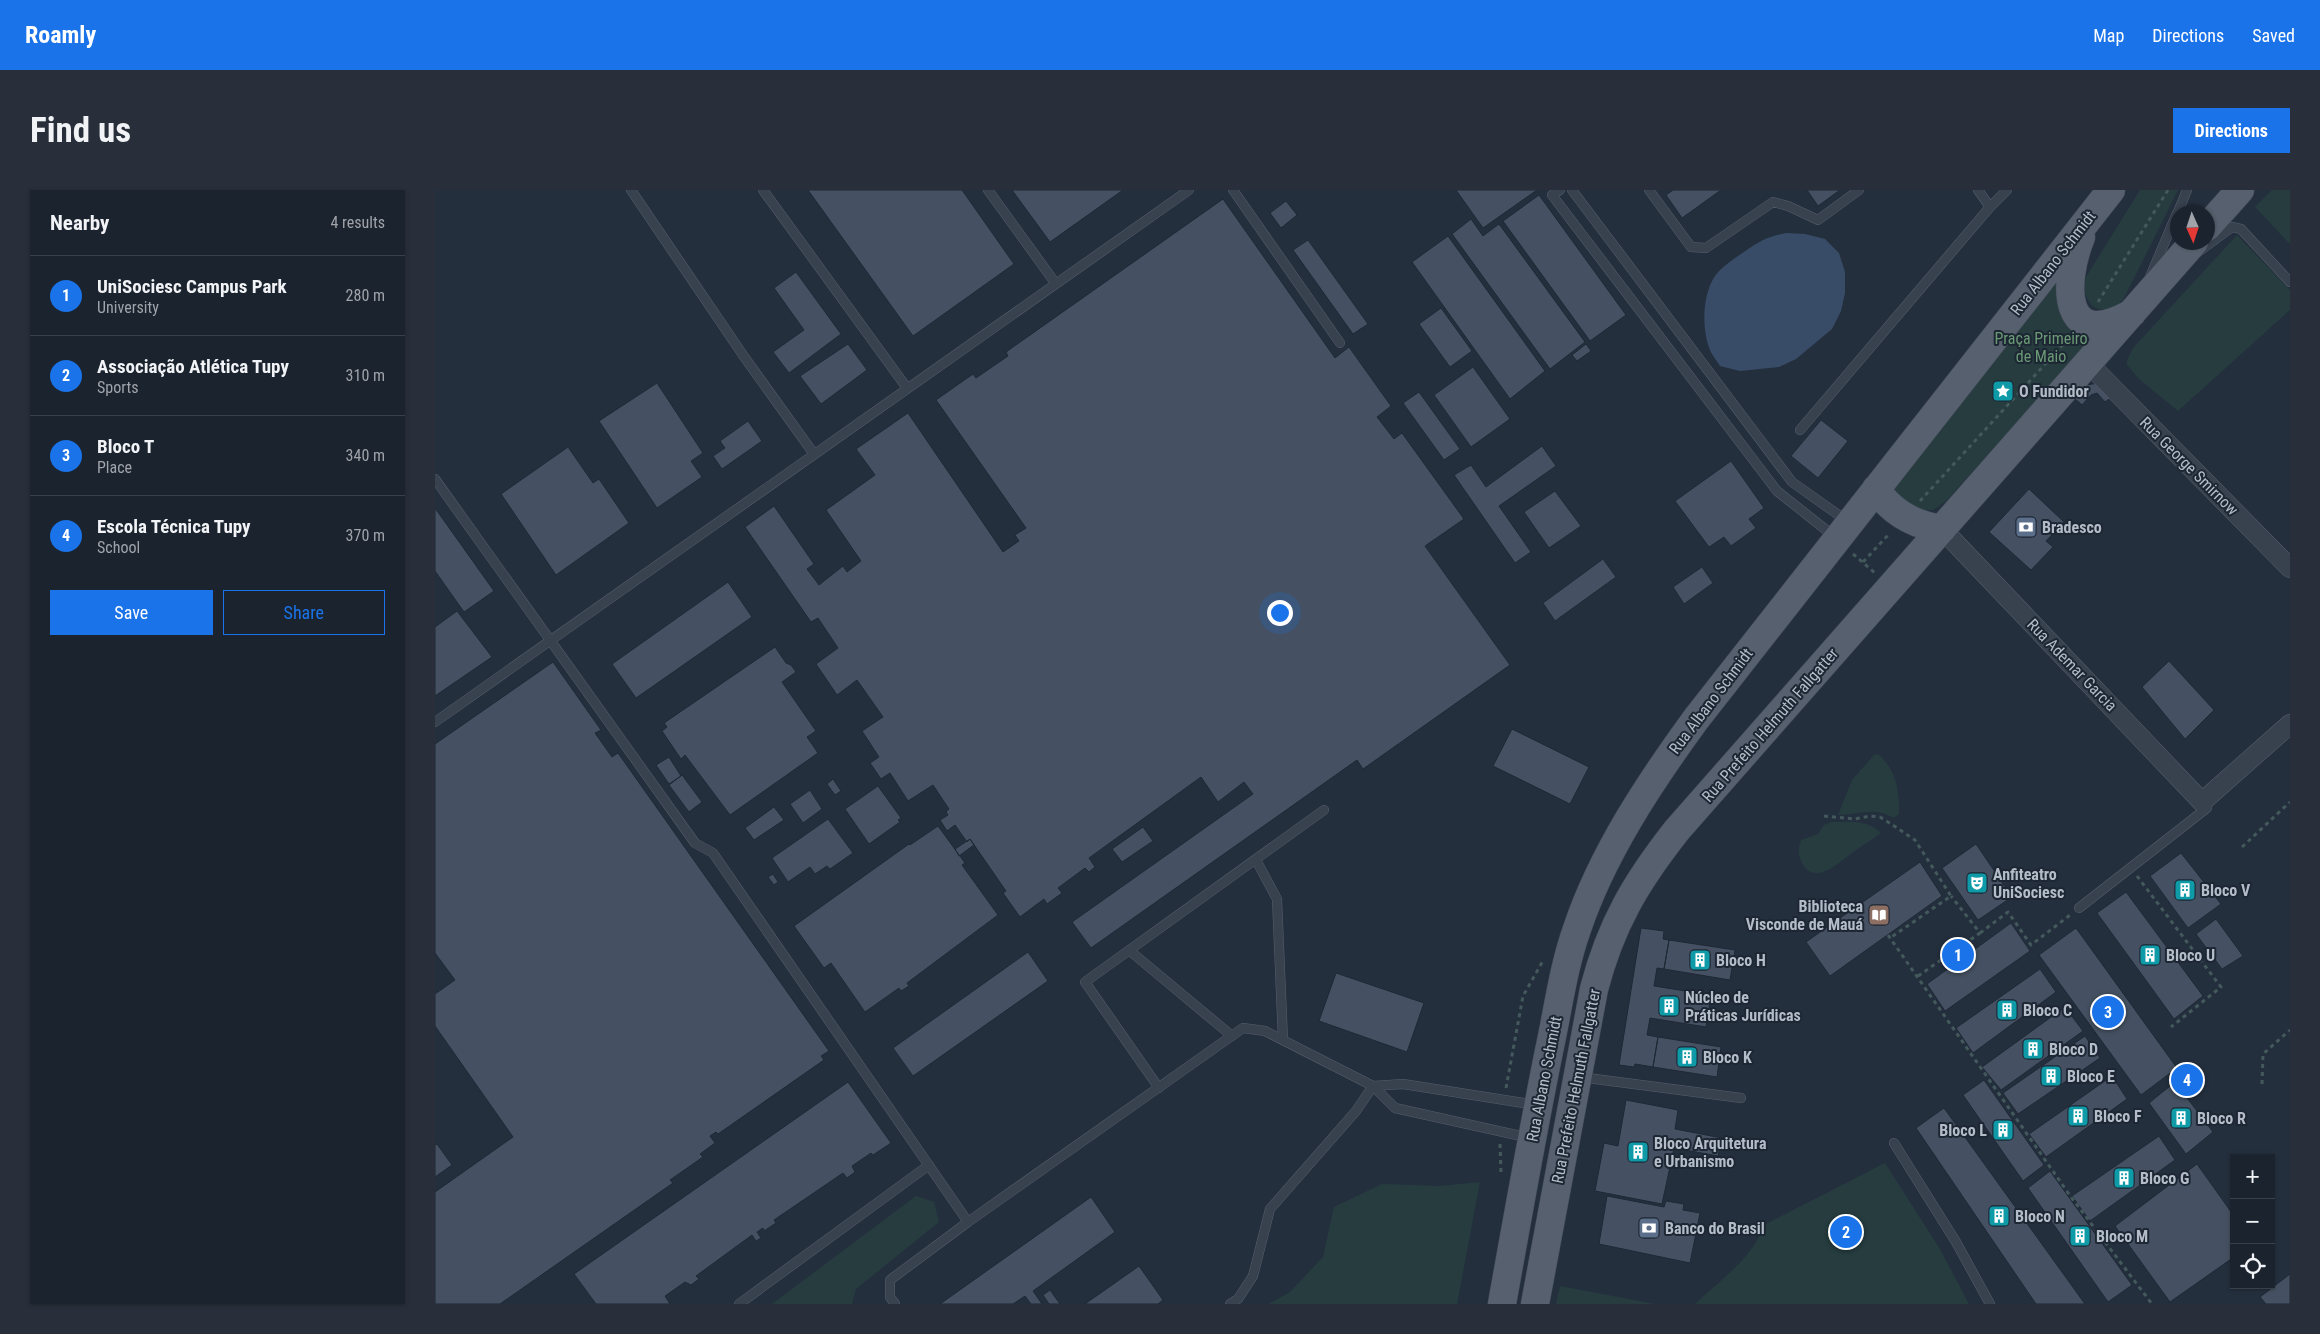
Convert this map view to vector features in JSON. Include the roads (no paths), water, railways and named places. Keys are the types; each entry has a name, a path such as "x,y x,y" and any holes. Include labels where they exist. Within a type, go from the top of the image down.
{"main road":[{"name":"Rua Albano Schmidt","path":"1502,1304 1538,1106 1569,954 1584,911 1621,833 1676,746 1875,489 2111,190"},
{"path":"2215,218 2240,190"},
{"path":"2094,212 2073,256 2069,282 2071,305 2075,314 2083,321 2100,325 2118,321 2132,313"},
{"name":"Rua Prefeito Helmuth Fallgatter","path":"1535,1304 1599,968 1623,910 1638,882 1677,830 2187,250"},
{"path":"1875,489 1885,502 1905,517 1929,527 1942,529"}],"street":[{"name":"Rua George Smirnow","path":"2088,364 2290,568"},
{"name":"Rua Ademar Garcia","path":"1942,529 2205,805"},
{"path":"2205,805 2290,724"}],"lane":[{"path":"631,190 745,358 814,454"},
{"path":"763,190 907,388"},
{"path":"988,190 1056,284"},
{"path":"435,722 1189,190"},
{"path":"1233,190 1340,343"},
{"path":"1560,190 1552,195 1777,491 1843,531"},
{"path":"1572,190 1792,482 1843,531"},
{"path":"1649,190 1691,247 1706,248 1773,202 1788,206 1818,220 1859,190"},
{"path":"1978,190 1990,208"},
{"path":"1800,430 2007,190"},
{"path":"2094,212 2117,190"},
{"path":"2181,205 2187,190"},
{"path":"2170,270 2232,227 2241,229 2290,282"},
{"path":"2132,313 2170,230"},
{"path":"435,479 695,843 713,853 968,1222"},
{"path":"2079,908 2131,868 2205,805"},
{"path":"1159,1088 1085,982 1325,810"},
{"path":"1256,860 1277,899 1283,1040"},
{"path":"1129,951 1232,1036"},
{"path":"895,1304 890,1296 890,1280 968,1222 1243,1028 1265,1031 1373,1086 1395,1108 1533,1139"},
{"path":"1577,1077 1741,1098"},
{"path":"1373,1086 1403,1084 1538,1106"},
{"path":"1230,1304 1237,1299 1253,1276 1270,1209 1356,1111 1373,1086"},
{"path":"1894,1143 1956,1242 1990,1304"},
{"path":"739,1304 929,1165"}],"water":[{"path":"1786,233 1805,234 1825,239 1839,253 1845,272 1845,293 1841,311 1832,329 1796,359 1779,367 1740,371 1720,366 1710,350 1704,320 1706,298 1713,279 1725,266 1755,245"}],"place":[{"name":"O Fundidor","path":"2003,391"},
{"name":"Bradesco","path":"2026,527"},
{"name":"Anfiteatro UniSociesc","path":"1977,883"},
{"name":"Bloco V","path":"2185,890"},
{"name":"Biblioteca Visconde de Mauá","path":"1879,915"},
{"name":"UniSociesc Campus Park","path":"1958,955"},
{"name":"Bloco U","path":"2150,955"},
{"name":"Bloco H","path":"1700,960"},
{"name":"Núcleo de Práticas Jurídicas","path":"1669,1006"},
{"name":"Bloco C","path":"2007,1010"},
{"name":"Bloco T","path":"2108,1012"},
{"name":"Bloco D","path":"2033,1049"},
{"name":"Bloco K","path":"1687,1057"},
{"name":"Bloco E","path":"2051,1076"},
{"name":"Escola Técnica Tupy","path":"2187,1080"},
{"name":"Bloco F","path":"2078,1116"},
{"name":"Bloco R","path":"2181,1118"},
{"name":"Bloco L","path":"2003,1130"},
{"name":"Bloco Arquitetura e Urbanismo","path":"1638,1152"},
{"name":"Bloco G","path":"2124,1178"},
{"name":"Bloco N","path":"1999,1216"},
{"name":"Banco do Brasil","path":"1649,1228"},
{"name":"Associação Atlética Tupy","path":"1846,1232"},
{"name":"Bloco M","path":"2080,1236"}],"park label":[{"name":"Praça Primeiro de Maio","path":"2041,347"}]}
